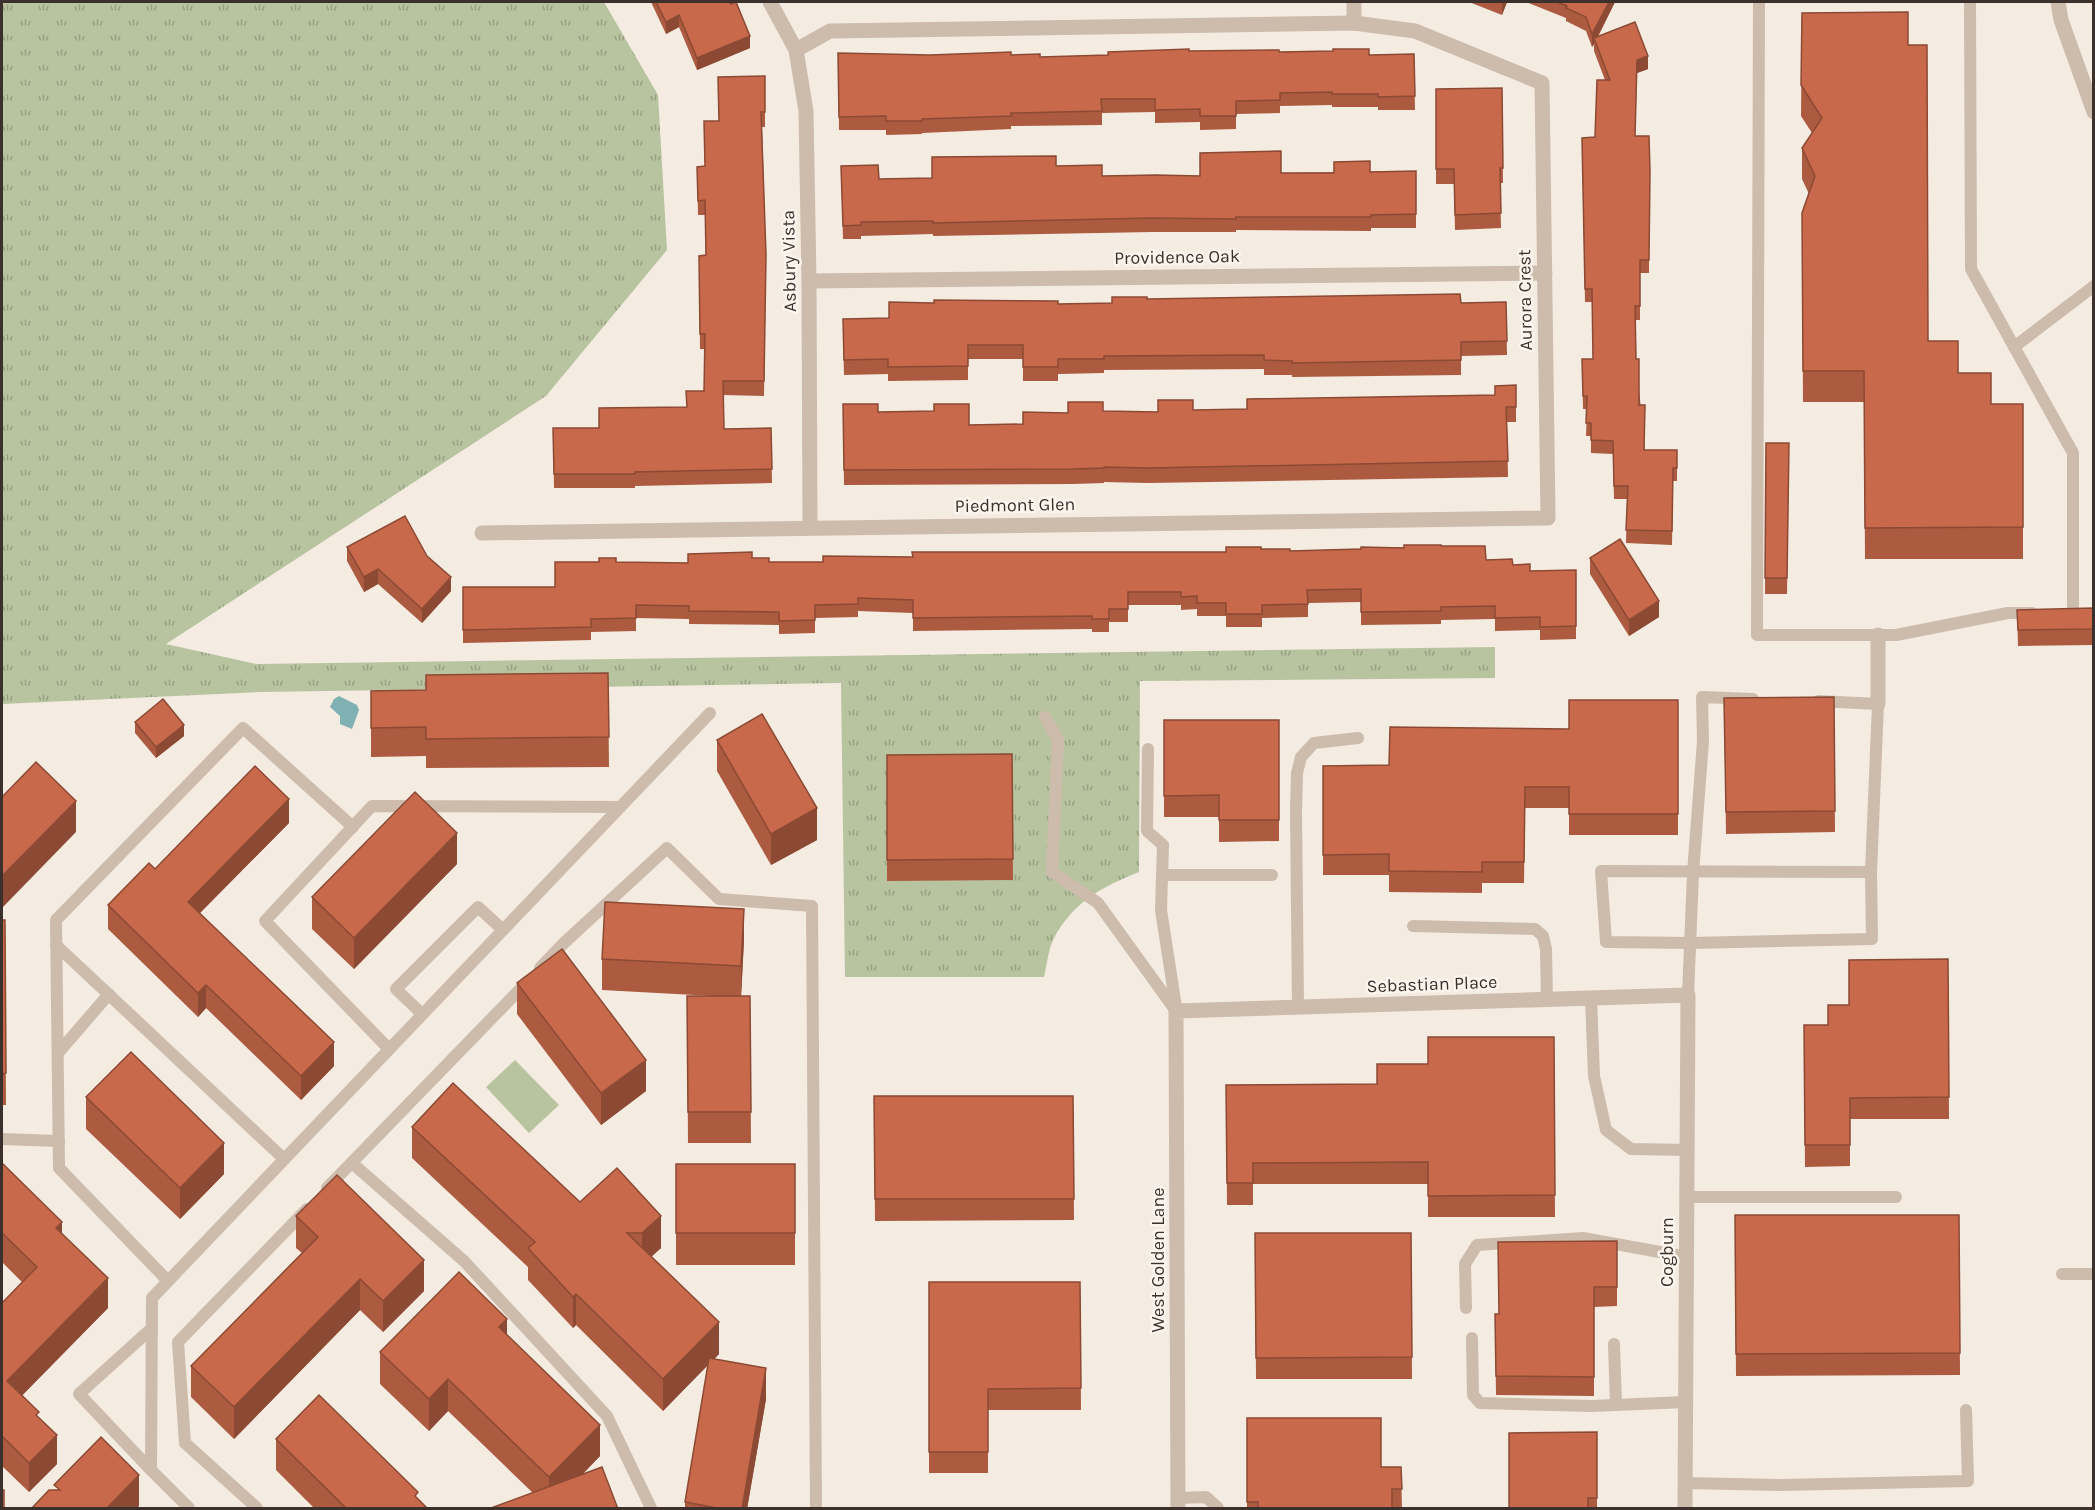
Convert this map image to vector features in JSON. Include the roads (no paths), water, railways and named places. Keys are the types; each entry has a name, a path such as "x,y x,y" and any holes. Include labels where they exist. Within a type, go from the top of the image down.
{"street":[{"name":"Asbury Vista","path":"770,2 796,50 806,111 810,527"},
{"path":"796,50 830,31 1354,23 1354,2"},
{"path":"2058,2 2061,20 2094,112"},
{"name":"Aurora Crest","path":"1354,23 1415,31 1542,83 1548,518"},
{"name":"Providence Oak","path":"809,281 1545,273"},
{"name":"Piedmont Glen","path":"482,533 1548,518"},
{"path":"1878,635 1878,704"},
{"name":"Sebastian Place","path":"1176,1011 1688,995"},
{"name":"Cogburn","path":"1685,1509 1688,995"},
{"name":"West Golden Lane","path":"1176,1011 1178,1503"}],"lane":[{"path":"1759,2 1757,635 1896,635 2008,613 2040,613"},
{"path":"1970,2 1971,268 2073,453 2073,612"},
{"path":"2014,347 2094,286"},
{"path":"1688,995 1693,873 1703,741 1702,697 1761,699"},
{"path":"1808,701 1878,704 1870,872 1872,939 1691,943 1606,942 1600,871 1870,872"},
{"path":"151,1470 152,1298 710,713"},
{"path":"1045,717 1058,740 1052,872 1098,903 1176,1011"},
{"path":"168,1281 59,1168 56,920 243,728 353,827"},
{"path":"1298,1007 1297,773 1301,757 1314,743 1358,738"},
{"path":"1148,749 1147,831 1163,845 1161,910 1176,1011"},
{"path":"389,1049 265,921 372,806 620,807"},
{"path":"257,1509 185,1443 178,1342 564,944 667,848 719,899 812,906 816,1509"},
{"path":"1162,875 1272,875"},
{"path":"422,1014 396,989 478,907 503,930"},
{"path":"1413,926 1535,929 1543,936 1546,949 1547,999"},
{"path":"56,945 284,1159"},
{"path":"57,1053 109,994"},
{"path":"1591,998 1594,1076 1606,1130 1630,1149 1687,1150"},
{"path":"2,1139 59,1141"},
{"path":"352,1163 464,1261 607,1416 651,1509"},
{"path":"1687,1197 1896,1197"},
{"path":"1466,1308 1465,1264 1477,1245 1583,1238 1686,1257"},
{"path":"2062,1274 2094,1274"},
{"path":"152,1328 79,1394 189,1509"},
{"path":"1472,1338 1473,1395 1480,1403 1616,1405 1686,1402"},
{"path":"1614,1344 1616,1405"},
{"path":"1685,1484 1781,1485 1968,1480 1966,1410"},
{"path":"1178,1503 1206,1497 1218,1509"}],"water":[{"path":"339,696 357,705 359,710 352,729 340,724 340,716 330,707 334,699"}]}
